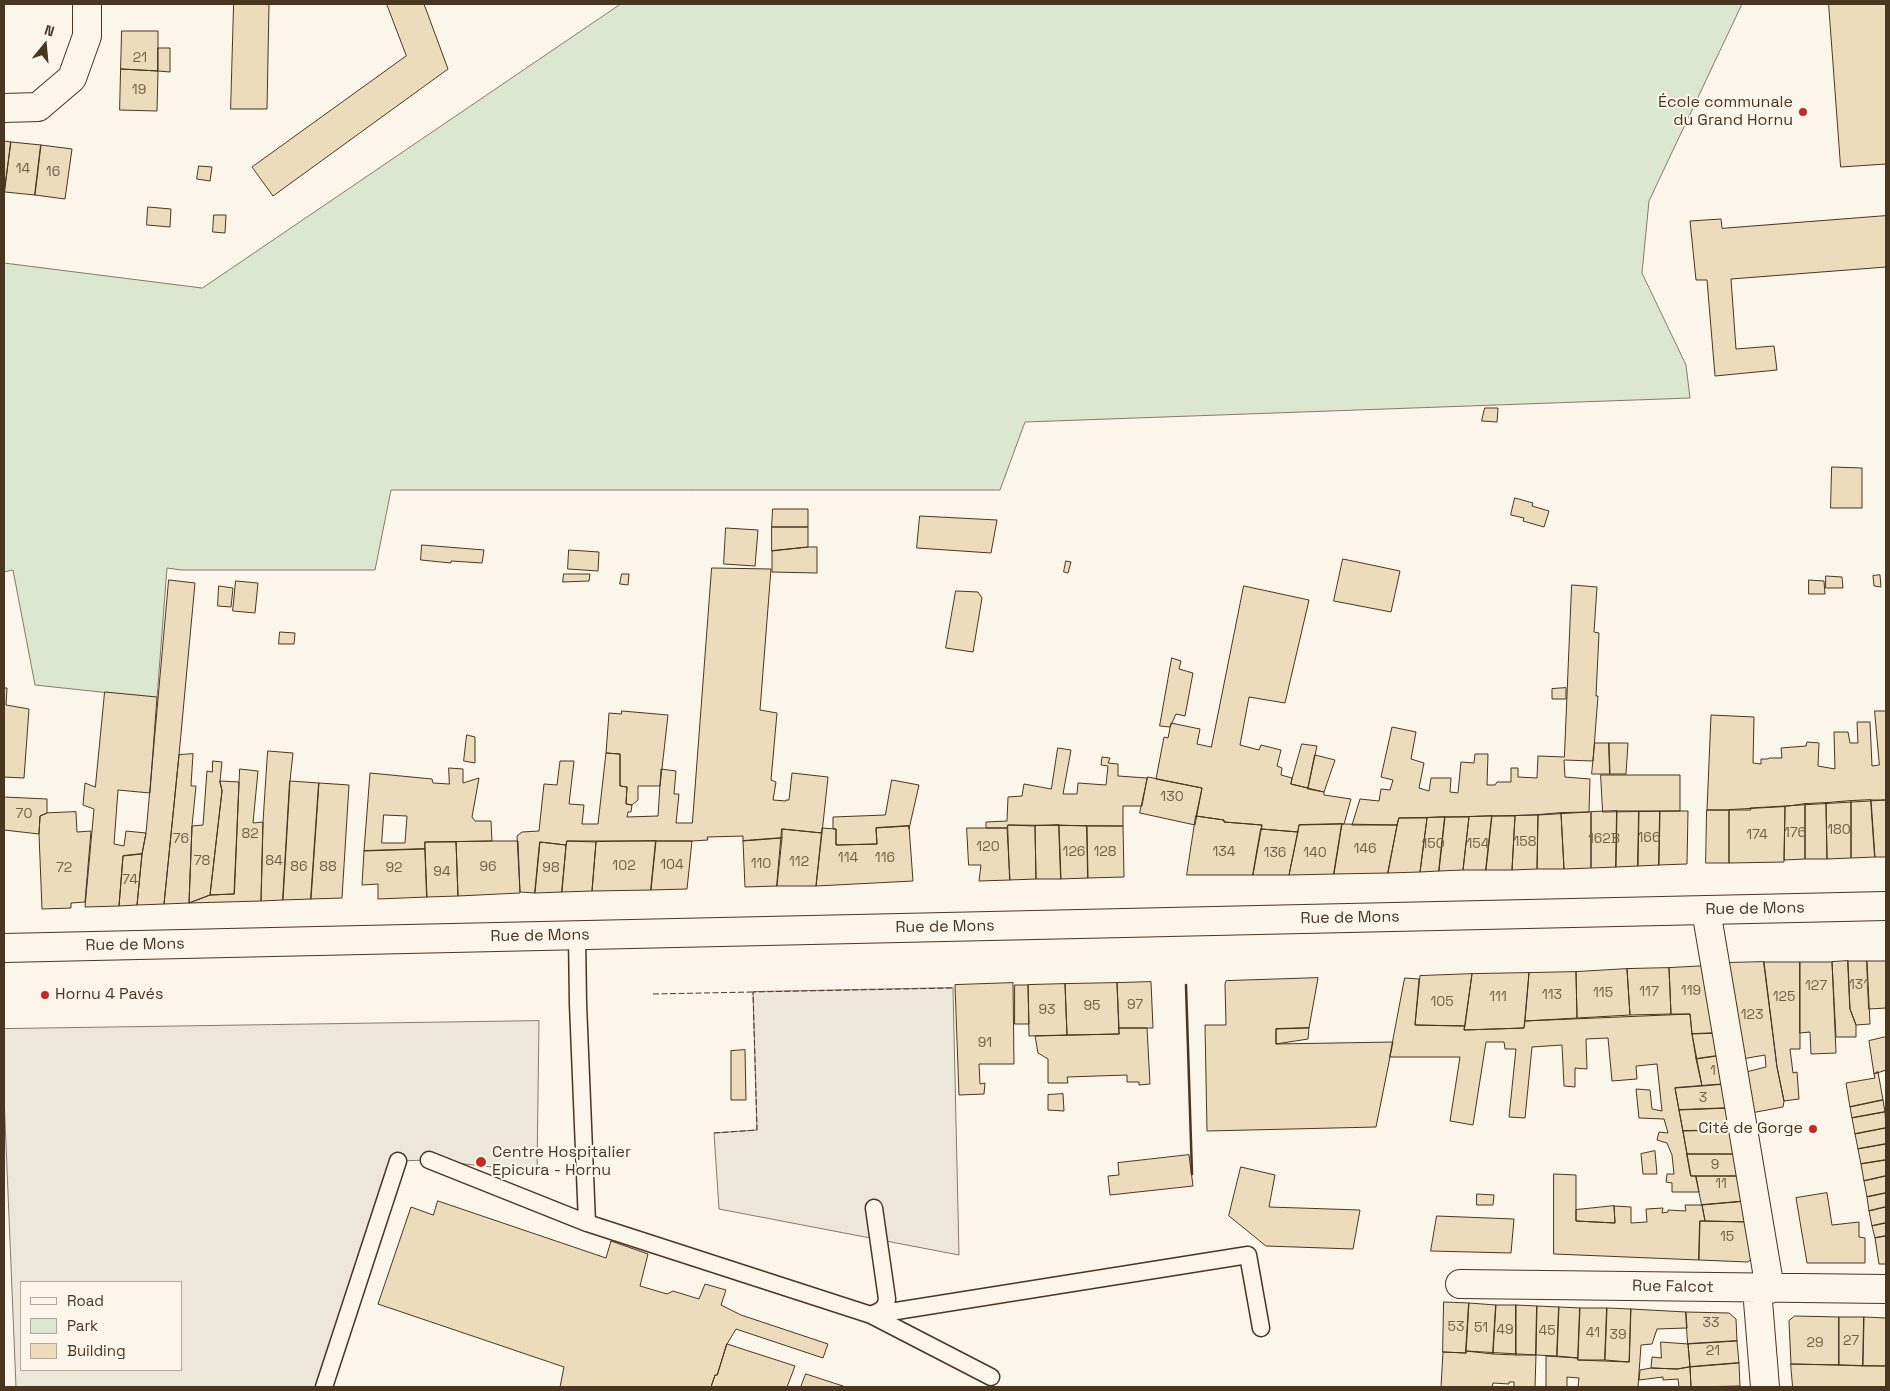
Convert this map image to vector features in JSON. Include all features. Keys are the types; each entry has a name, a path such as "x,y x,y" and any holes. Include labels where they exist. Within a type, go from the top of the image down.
{"main road":[{"path":"4,108 38,107 72,78 86,36 87,4"},
{"name":"Rue de Mons","path":"4,948 1886,906"},
{"path":"1706,910 1764,1289 1764,1387"},
{"name":"Rue Falcot","path":"1460,1284 1886,1289"}],"lane":[{"path":"578,935 578,1004 587,1224"},
{"path":"429,1160 587,1224 871,1315 992,1378"},
{"path":"324,1387 398,1161"},
{"path":"871,1315 881,1310 886,1305 887,1299 874,1208"},
{"path":"871,1315 1248,1255 1261,1328"}],"green space":[{"path":"621,4 1742,4 1649,201 1642,273 1686,365 1690,398 1025,422 1000,490 391,490 375,570 181,570 167,568 157,698 35,685 13,570 4,572 4,263 202,288"}],"shaded area":[{"path":"953,988 959,1255 719,1209 714,1133 757,1130 753,992"},
{"path":"539,1021 537,1172 429,1160 398,1161 324,1387 16,1387 4,1096 4,1029"}],"building":[{"path":"234,4 269,4 267,109 231,109"},
{"path":"387,4 424,4 448,69 273,196 252,167 406,56"},
{"path":"1829,4 1886,4 1886,164 1841,167"},
{"path":"122,31 158,31 158,71 121,69"},
{"path":"158,48 170,48 170,72 158,71"},
{"path":"121,69 158,71 157,111 120,110"},
{"path":"4,141 11,142 4,192"},
{"path":"11,142 41,145 35,195 5,192"},
{"path":"41,145 72,149 65,199 35,195"},
{"path":"199,166 212,167 210,181 197,179"},
{"path":"148,207 171,209 170,227 147,225"},
{"path":"214,215 226,215 225,233 213,232"},
{"path":"1886,216 1886,267 1731,279 1736,349 1774,346 1777,370 1715,376 1707,280 1696,280 1690,221 1721,219 1722,228"},
{"path":"1485,408 1498,408 1497,422 1482,421"},
{"path":"1832,467 1862,468 1862,508 1831,508"},
{"path":"1515,498 1533,503 1532,506 1549,511 1544,527 1523,521 1524,518 1511,515"},
{"path":"773,509 808,509 808,527 772,527"},
{"path":"920,516 997,520 991,553 917,548"},
{"path":"772,527 808,527 808,547 772,551"},
{"path":"726,528 758,530 755,566 724,564"},
{"path":"422,545 484,550 482,563 451,561 451,563 421,560"},
{"path":"817,547 817,573 772,572 772,551"},
{"path":"569,550 599,552 598,571 568,569"},
{"path":"1343,559 1400,571 1391,612 1334,601"},
{"path":"1066,561 1071,562 1068,573 1064,572"},
{"path":"712,568 771,569 760,710 777,713 771,780 776,782 773,800 789,800 792,773 828,777 822,833 782,829 782,838 743,841 743,836 707,837 708,840 692,841 567,841 566,845 540,842 535,893 520,892 517,836 522,832 539,831 544,784 557,785 560,761 574,761 569,804 584,805 582,824 598,824 606,753 620,754 620,786 627,787 626,804 632,805 631,812 628,812 627,817 658,816 661,769 676,771 674,794 679,794 676,823 692,823"},
{"path":"564,574 590,574 589,581 563,582"},
{"path":"622,574 629,574 628,585 620,584"},
{"path":"1880,575 1881,587 1874,586 1873,576"},
{"path":"1826,576 1842,577 1843,588 1826,588"},
{"path":"169,580 195,583 179,755 164,904 137,905 146,833"},
{"path":"1809,580 1824,581 1825,594 1809,594"},
{"path":"236,581 258,583 255,613 233,611"},
{"path":"1572,585 1597,587 1594,632 1599,633 1596,696 1598,696 1593,761 1564,760 1565,777 1590,779 1589,812 1399,818 1397,825 1352,825 1360,799 1379,801 1381,789 1390,790 1393,780 1381,777 1392,727 1416,732 1411,759 1424,763 1419,788 1429,791 1431,778 1451,778 1450,792 1458,793 1461,762 1474,763 1475,754 1488,754 1487,785 1495,785 1497,782 1511,782 1511,768 1518,768 1518,777 1537,778 1538,756 1564,757"},
{"path":"219,586 233,588 231,607 218,606"},
{"path":"1244,586 1309,600 1285,703 1249,697 1240,745 1259,750 1261,745 1281,750 1277,766 1282,768 1281,775 1292,778 1291,784 1324,792 1324,795 1351,799 1344,824 1299,825 1298,832 1261,829 1262,825 1224,822 1224,820 1196,816 1202,788 1156,779 1164,737 1168,738 1171,723 1200,729 1197,744 1211,747"},
{"path":"956,591 978,592 982,598 973,652 946,648"},
{"path":"280,632 295,633 294,644 279,644"},
{"path":"1172,658 1181,661 1179,669 1193,673 1185,716 1176,714 1170,727 1160,726"},
{"path":"4,688 7,688 6,705 29,709 24,778 4,777"},
{"path":"1566,688 1566,699 1552,699 1552,689"},
{"path":"105,692 157,697 150,793 118,790 114,844 124,846 126,831 146,833 142,854 123,856 119,906 85,907 94,809 83,805 85,783 95,787"},
{"path":"622,711 668,715 660,786 638,786 638,800 632,805 626,804 627,787 620,786 620,754 606,753 609,713 621,714"},
{"path":"1875,711 1886,711 1886,800 1750,808 1751,810 1707,810 1711,715 1754,717 1753,763 1761,764 1761,759 1782,758 1781,748 1806,746 1807,742 1819,743 1818,766 1835,769 1834,732 1848,732 1850,743 1858,743 1857,722 1870,722 1872,766 1879,765"},
{"path":"467,735 475,737 475,763 464,761"},
{"path":"1595,743 1609,743 1610,774 1592,774"},
{"path":"1609,743 1628,743 1626,774 1610,774"},
{"path":"1302,744 1317,746 1308,788 1291,784"},
{"path":"1058,748 1071,750 1063,794 1077,794 1078,783 1106,785 1108,766 1101,765 1102,757 1110,758 1108,763 1118,764 1118,776 1147,778 1142,806 1123,806 1123,826 1008,825 1007,828 986,828 986,822 1007,821 1008,797 1022,796 1024,784 1051,789"},
{"path":"268,751 293,753 283,900 261,901 263,822"},
{"path":"193,754 191,786 196,786 192,826 189,903 164,904 179,755"},
{"path":"1315,755 1335,760 1324,792 1308,789"},
{"path":"213,761 222,762 220,781 222,791 210,895 189,903 192,826 203,825 207,771 212,772"},
{"path":"449,768 463,769 463,783 479,778 472,817 475,821 491,821 492,841 425,842 425,849 364,851 370,773 432,779 433,783 449,784","holes":["384,815 407,816 405,843 382,843"]},
{"path":"240,769 258,771 253,823 263,822 261,901 189,903 210,895 234,894"},
{"path":"1601,775 1680,775 1680,811 1603,812"},
{"path":"1148,777 1202,788 1195,825 1140,813"},
{"path":"892,780 919,785 909,829 909,826 876,828 877,844 836,845 836,829 833,829 833,817 885,815"},
{"path":"220,781 239,782 234,894 210,895 222,791"},
{"path":"290,781 319,783 311,899 283,900"},
{"path":"319,783 349,785 342,898 311,899"},
{"path":"4,797 47,799 47,813 40,816 39,834 4,830"},
{"path":"1871,800 1875,857 1851,858 1851,801"},
{"path":"1871,800 1886,800 1886,857 1875,857"},
{"path":"1851,801 1851,858 1827,859 1826,803"},
{"path":"1826,803 1827,859 1805,859 1805,804"},
{"path":"1805,804 1805,859 1784,860 1785,807"},
{"path":"1785,807 1784,862 1729,863 1729,810"},
{"path":"1707,810 1729,810 1729,863 1706,863"},
{"path":"1617,811 1616,867 1591,868 1591,812"},
{"path":"1617,811 1639,811 1638,866 1616,867"},
{"path":"1639,811 1660,811 1659,865 1638,866"},
{"path":"1660,811 1688,811 1687,864 1659,865"},
{"path":"76,812 77,832 91,831 85,902 71,903 71,908 42,909 40,816 47,813"},
{"path":"1591,812 1591,868 1564,869 1561,813"},
{"path":"1561,813 1564,869 1537,869 1538,815"},
{"path":"1538,815 1537,869 1512,870 1515,816"},
{"path":"1196,816 1224,820 1224,822 1262,825 1253,875 1187,875"},
{"path":"1492,816 1515,816 1512,870 1486,870"},
{"path":"1492,816 1486,870 1463,870 1469,817"},
{"path":"1445,817 1469,817 1463,870 1439,871"},
{"path":"1445,817 1439,871 1420,872 1427,818"},
{"path":"1399,818 1427,818 1420,872 1388,873"},
{"path":"1342,824 1397,825 1388,873 1334,874"},
{"path":"1342,824 1334,874 1289,875 1299,825"},
{"path":"1008,825 1035,826 1036,879 1010,880"},
{"path":"1059,825 1087,826 1088,878 1061,879"},
{"path":"1059,825 1061,879 1036,879 1035,826"},
{"path":"909,826 913,881 816,886 822,828 836,829 836,845 877,844 876,828"},
{"path":"1087,826 1123,826 1124,877 1088,878"},
{"path":"967,828 1007,828 1010,880 979,881 981,865 969,865"},
{"path":"782,829 822,833 816,886 777,886"},
{"path":"1261,829 1298,832 1289,875 1253,875"},
{"path":"782,838 777,886 745,887 743,841"},
{"path":"518,841 520,893 458,896 456,842"},
{"path":"567,841 596,842 592,891 562,892"},
{"path":"656,841 692,841 687,889 651,890"},
{"path":"656,841 651,890 592,891 596,842"},
{"path":"425,842 456,842 458,896 427,897"},
{"path":"540,842 566,845 562,892 535,893"},
{"path":"425,849 427,897 378,899 378,884 362,885 364,851"},
{"path":"142,854 137,905 119,906 123,856"},
{"path":"1848,961 1867,961 1870,1024 1856,1025 1850,1009"},
{"path":"1848,961 1850,1009 1856,1025 1856,1037 1836,1037 1832,962"},
{"path":"1867,961 1886,961 1886,1008 1869,1009"},
{"path":"1764,962 1800,962 1800,1049 1790,1049 1793,1073 1797,1072 1799,1099 1784,1101 1777,1067"},
{"path":"1764,962 1777,1067 1784,1101 1783,1107 1751,1113 1746,1072 1766,1067 1765,1055 1742,1059 1724,963"},
{"path":"1800,962 1832,962 1836,1053 1811,1054 1810,1032 1800,1033"},
{"path":"1707,966 1720,1033 1692,1034 1690,1014 1671,1014 1669,968"},
{"path":"1669,968 1671,1014 1630,1015 1627,969"},
{"path":"1627,969 1630,1015 1577,1018 1576,972"},
{"path":"1576,972 1577,1018 1525,1021 1529,973"},
{"path":"1529,973 1524,1028 1464,1030 1472,974"},
{"path":"1472,974 1465,1026 1415,1025 1420,976"},
{"path":"1318,978 1309,1028 1276,1029 1276,1044 1393,1042 1376,1127 1207,1131 1205,1025 1226,1025 1226,981"},
{"path":"1405,978 1419,979 1415,1025 1465,1026 1464,1030 1524,1028 1525,1021 1690,1014 1702,1086 1675,1088 1691,1176 1696,1176 1699,1192 1672,1192 1672,1183 1666,1182 1667,1174 1674,1174 1672,1155 1667,1143 1657,1140 1659,1132 1668,1133 1664,1119 1639,1118 1636,1089 1650,1090 1652,1109 1662,1111 1657,1064 1636,1066 1637,1079 1612,1081 1608,1038 1586,1039 1587,1069 1575,1068 1575,1087 1564,1086 1562,1045 1532,1047 1525,1118 1509,1117 1516,1049 1505,1049 1504,1042 1486,1042 1473,1125 1450,1121 1460,1057 1390,1057"},
{"path":"1151,982 1153,1028 1119,1028 1117,983"},
{"path":"1013,983 1014,1064 979,1064 980,1084 985,1083 984,1094 959,1095 955,985"},
{"path":"1117,983 1119,1034 1067,1035 1065,984"},
{"path":"1065,984 1067,1035 1029,1036 1028,985"},
{"path":"1015,985 1028,985 1029,1024 1015,1024"},
{"path":"1119,1028 1147,1028 1150,1084 1139,1085 1139,1082 1127,1082 1127,1075 1067,1077 1068,1083 1048,1083 1048,1059 1038,1053 1035,1036 1119,1034"},
{"path":"1309,1028 1308,1039 1276,1044 1276,1029"},
{"path":"1720,1033 1724,1055 1696,1059 1692,1034"},
{"path":"1886,1037 1886,1070 1874,1074 1869,1041"},
{"path":"745,1050 746,1100 731,1100 731,1051"},
{"path":"1724,1055 1726,1084 1702,1086 1696,1059"},
{"path":"1878,1072 1883,1100 1850,1107 1846,1083 1875,1078 1874,1074"},
{"path":"1726,1084 1730,1108 1679,1110 1675,1088"},
{"path":"1063,1094 1064,1111 1048,1110 1048,1095"},
{"path":"1883,1100 1885,1112 1852,1118 1850,1107"},
{"path":"1730,1108 1735,1130 1683,1131 1679,1110"},
{"path":"1885,1112 1886,1128 1855,1134 1852,1118"},
{"path":"1886,1128 1886,1144 1858,1149 1855,1134"},
{"path":"1735,1130 1739,1154 1687,1154 1683,1131"},
{"path":"1886,1144 1886,1160 1861,1164 1858,1149"},
{"path":"1655,1151 1657,1174 1643,1174 1641,1154"},
{"path":"1687,1154 1739,1154 1743,1176 1691,1176"},
{"path":"1189,1155 1193,1186 1110,1195 1108,1176 1119,1175 1118,1163"},
{"path":"1886,1160 1886,1176 1864,1181 1861,1164"},
{"path":"1241,1167 1275,1175 1269,1207 1360,1210 1353,1249 1266,1246 1229,1216"},
{"path":"1554,1174 1576,1175 1576,1221 1615,1223 1614,1206 1631,1207 1631,1223 1647,1222 1646,1209 1663,1208 1662,1213 1668,1212 1668,1210 1686,1211 1685,1205 1702,1205 1705,1221 1700,1221 1699,1260 1554,1254"},
{"path":"1696,1176 1743,1176 1748,1201 1702,1205"},
{"path":"1886,1176 1886,1193 1867,1197 1864,1181"},
{"path":"1827,1193 1832,1225 1859,1222 1859,1237 1865,1238 1865,1263 1807,1263 1796,1198"},
{"path":"1886,1193 1886,1207 1869,1211 1867,1197"},
{"path":"1477,1194 1494,1195 1493,1205 1477,1205"},
{"path":"438,1201 606,1258 611,1241 648,1254 640,1286 667,1294 673,1291 699,1299 705,1284 726,1290 721,1305 741,1315 828,1344 823,1358 736,1329 727,1344 711,1387 560,1387 564,1367 378,1304 411,1207 433,1215"},
{"path":"1748,1201 1751,1222 1705,1221 1702,1205"},
{"path":"1614,1206 1615,1223 1576,1221 1576,1210"},
{"path":"1886,1207 1886,1223 1872,1226 1869,1211"},
{"path":"1437,1216 1514,1219 1511,1253 1431,1251"},
{"path":"1700,1221 1751,1222 1757,1253 1748,1262 1699,1260"},
{"path":"1886,1223 1886,1236 1875,1238 1872,1226"},
{"path":"1886,1236 1886,1264 1879,1264 1875,1238"},
{"path":"1444,1302 1469,1303 1466,1353 1443,1352"},
{"path":"1469,1303 1496,1305 1493,1354 1466,1351"},
{"path":"1496,1305 1516,1305 1516,1355 1493,1354"},
{"path":"1516,1305 1537,1306 1536,1355 1516,1355"},
{"path":"1537,1306 1559,1307 1557,1356 1536,1355"},
{"path":"1559,1307 1580,1308 1578,1358 1557,1356"},
{"path":"1580,1308 1607,1308 1605,1360 1578,1360"},
{"path":"1607,1308 1631,1309 1629,1362 1605,1360"},
{"path":"1631,1309 1686,1312 1687,1328 1657,1329 1652,1344 1641,1345 1638,1387 1578,1387 1579,1378 1567,1377 1567,1387 1546,1387 1546,1356 1578,1358 1578,1360 1629,1362"},
{"path":"1686,1312 1729,1313 1736,1319 1737,1341 1688,1344"},
{"path":"1795,1316 1839,1317 1839,1365 1791,1364 1789,1321"},
{"path":"1839,1317 1864,1317 1863,1366 1839,1365"},
{"path":"1864,1317 1886,1318 1886,1366 1863,1366"},
{"path":"1737,1341 1739,1363 1690,1367 1688,1344"},
{"path":"1661,1342 1688,1344 1690,1367 1677,1369 1651,1368 1652,1357 1661,1358"},
{"path":"727,1344 795,1366 787,1387 711,1387"},
{"path":"1466,1351 1536,1355 1535,1387 1514,1387 1514,1382 1509,1382 1509,1384 1493,1383 1492,1387 1441,1387 1443,1352 1466,1353"},
{"path":"1739,1363 1740,1386 1691,1387 1690,1367"},
{"path":"1791,1364 1886,1366 1886,1387 1793,1387"},
{"path":"1690,1367 1691,1387 1679,1387 1678,1379 1663,1380 1663,1377 1639,1380 1640,1370"},
{"path":"806,1374 846,1387 801,1387"}],"fence":[{"path":"714,1133 757,1130 753,992 953,988"},
{"path":"653,994 753,992"}],"wall":[{"path":"1186,985 1192,1174"}],"place":[{"name":"École communale du Grand Hornu","path":"1803,112"},
{"name":"Hornu 4 Pavés","path":"45,995"},
{"name":"Cité de Gorge","path":"1813,1129"},
{"name":"Centre Hospitalier Epicura - Hornu","path":"481,1162"}]}
